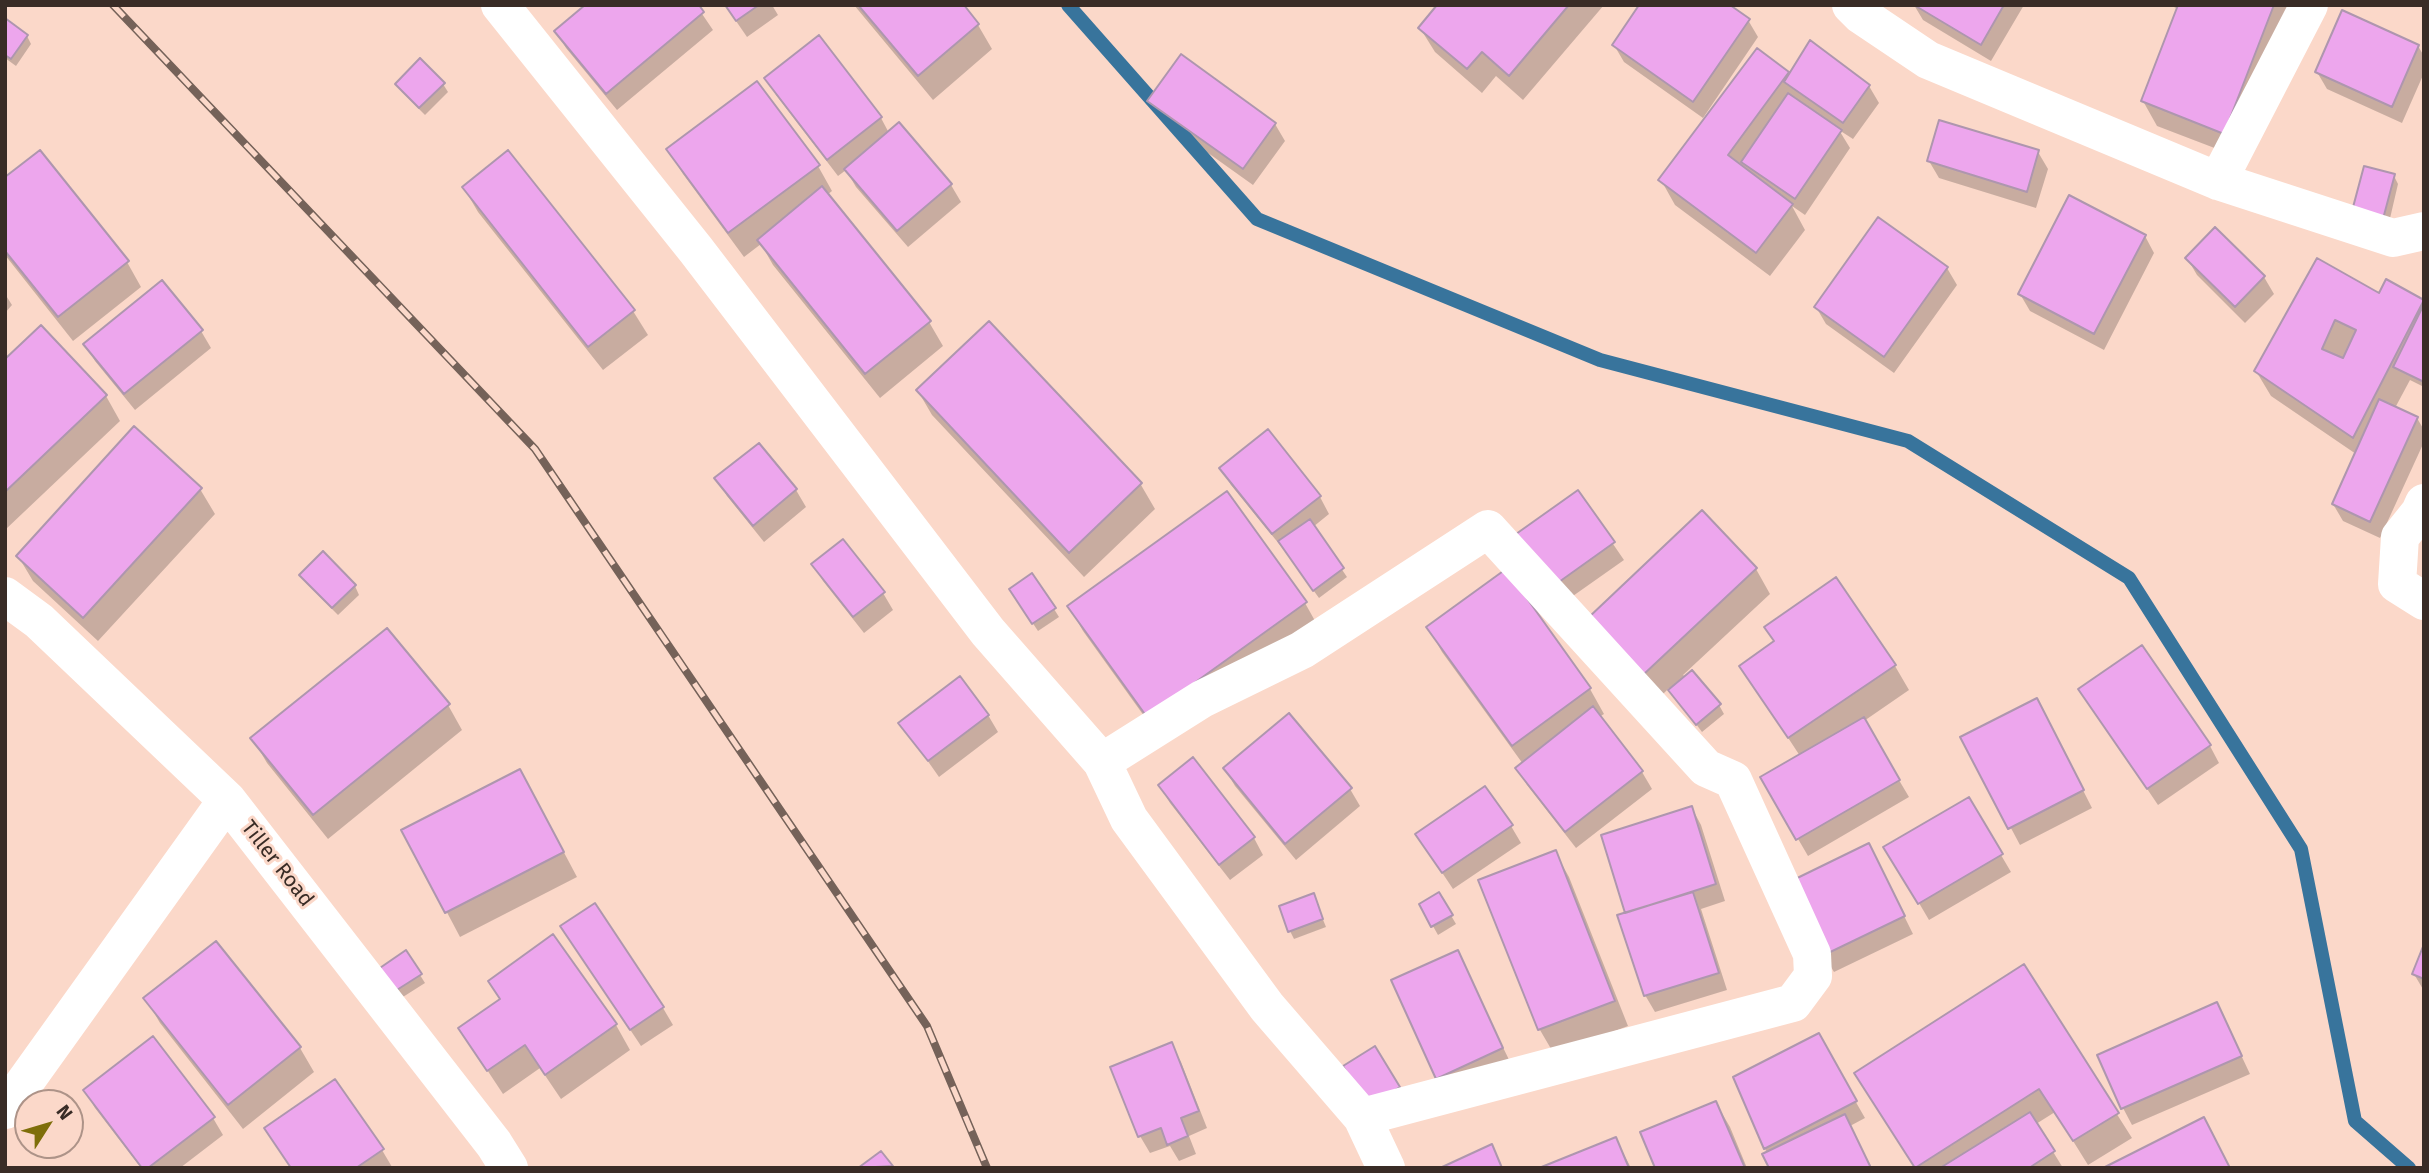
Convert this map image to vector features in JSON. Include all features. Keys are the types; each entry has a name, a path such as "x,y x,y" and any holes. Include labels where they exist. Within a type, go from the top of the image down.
{"street":[{"path":"500,5 696,250 988,632 1102,762 1129,819 1267,1007 1362,1117 1386,1168"},
{"path":"1851,5 1861,15 1928,60 2218,181 2393,238 2424,231"},
{"path":"2218,181 2309,5"},
{"path":"2424,503 2400,537 2397,584 2424,601"},
{"path":"1102,762 1202,699 1302,650 1488,529 1706,768 1733,780 1812,954 1813,975 1793,1003 1362,1117"},
{"name":"Tiller Road","path":"5,596 39,621 227,800 494,1144 509,1168"},
{"path":"5,1110 227,800"}],"building":[{"path":"585,5 699,5 704,12 606,94 554,31"},
{"path":"725,5 759,5 736,21"},
{"path":"858,5 964,5 979,24 918,76"},
{"path":"1437,5 1569,5 1509,76 1482,52 1467,69 1418,28"},
{"path":"1639,5 1730,5 1750,19 1693,102 1612,45"},
{"path":"1914,5 2004,5 1981,45"},
{"path":"2178,5 2274,5 2224,134 2141,101"},
{"path":"2342,10 2419,45 2392,107 2315,72"},
{"path":"5,18 28,35 11,59 5,55"},
{"path":"819,35 882,117 827,160 764,78"},
{"path":"1810,40 1870,85 1843,123 1784,82"},
{"path":"1757,48 1789,72 1728,155 1793,204 1756,253 1658,180"},
{"path":"1181,54 1276,123 1243,169 1147,101"},
{"path":"420,58 445,83 419,108 395,84"},
{"path":"757,81 820,165 728,233 666,149"},
{"path":"1788,93 1842,130 1795,199 1741,162"},
{"path":"1939,120 2039,150 2027,192 1927,161"},
{"path":"899,122 952,184 897,231 844,169"},
{"path":"40,150 129,261 58,317 5,251 5,177"},
{"path":"508,150 635,310 588,347 462,187"},
{"path":"2364,166 2395,174 2383,219 2352,211"},
{"path":"822,186 931,321 865,374 757,240"},
{"path":"2069,195 2146,235 2094,334 2018,294"},
{"path":"1878,217 1948,267 1884,357 1814,307"},
{"path":"2215,227 2265,276 2235,307 2185,258"},
{"path":"2317,258 2379,293 2386,279 2424,300 2353,438 2254,371","holes":["2335,320 2356,330 2343,358 2322,349"]},
{"path":"162,280 203,330 124,394 83,344"},
{"path":"2424,304 2424,382 2393,367"},
{"path":"989,321 1142,483 1069,553 916,390"},
{"path":"41,325 107,395 5,492 5,359"},
{"path":"2379,399 2418,417 2370,522 2332,504"},
{"path":"134,426 202,488 83,618 16,556"},
{"path":"1268,429 1321,496 1272,534 1219,468"},
{"path":"759,443 797,489 753,526 714,478"},
{"path":"1578,490 1615,542 1552,587 1516,534"},
{"path":"1227,491 1307,602 1147,717 1067,606"},
{"path":"1702,510 1757,568 1643,675 1588,618"},
{"path":"1310,519 1344,568 1313,591 1278,541"},
{"path":"843,539 885,592 853,617 811,564"},
{"path":"323,551 356,585 332,608 299,575"},
{"path":"1506,569 1591,688 1512,746 1426,627"},
{"path":"1032,573 1056,608 1032,624 1009,589"},
{"path":"1836,577 1896,665 1788,738 1739,666 1774,641 1764,627"},
{"path":"387,628 450,704 313,815 250,738"},
{"path":"2142,645 2211,745 2147,789 2078,689"},
{"path":"1692,670 1721,704 1696,725 1668,690"},
{"path":"960,676 989,715 928,761 898,723"},
{"path":"2037,698 2084,790 2008,829 1960,737"},
{"path":"1593,706 1643,771 1565,832 1515,768"},
{"path":"1289,713 1352,788 1285,844 1223,768"},
{"path":"1864,717 1900,780 1796,840 1760,777"},
{"path":"1193,757 1255,837 1219,865 1158,785"},
{"path":"520,769 564,852 445,913 401,830"},
{"path":"1485,786 1513,825 1442,873 1415,834"},
{"path":"1969,797 2003,854 1918,904 1883,847"},
{"path":"1692,806 1716,884 1625,913 1601,835"},
{"path":"1869,843 1905,916 1822,956 1787,883"},
{"path":"1556,850 1615,1001 1538,1030 1478,880"},
{"path":"1439,892 1453,915 1431,927 1419,904"},
{"path":"1693,892 1719,973 1644,996 1617,915"},
{"path":"1314,893 1323,919 1288,932 1279,906"},
{"path":"595,903 664,1007 630,1030 560,926"},
{"path":"553,934 617,1024 545,1075 525,1045 487,1071 458,1028 500,999 488,981"},
{"path":"216,941 301,1047 228,1105 143,998"},
{"path":"2424,944 2424,979 2412,974"},
{"path":"406,950 422,974 389,995 374,972"},
{"path":"1458,950 1503,1048 1436,1079 1391,980"},
{"path":"2024,964 2119,1113 2073,1141 2039,1089 1915,1168 1854,1073"},
{"path":"2217,1002 2242,1056 2121,1109 2097,1055"},
{"path":"1819,1033 1857,1101 1764,1149 1733,1077"},
{"path":"153,1036 215,1117 148,1168 142,1168 84,1089"},
{"path":"1172,1042 1199,1111 1181,1118 1188,1136 1167,1145 1161,1128 1138,1137 1110,1067"},
{"path":"1375,1046 1400,1087 1367,1107 1343,1066"},
{"path":"335,1079 384,1149 356,1168 291,1168 264,1128"},
{"path":"1716,1101 1745,1168 1655,1168 1640,1132"},
{"path":"2030,1112 2055,1151 2029,1168 1940,1168"},
{"path":"1845,1114 1871,1168 1769,1168 1762,1154"},
{"path":"2204,1117 2230,1168 2103,1168"},
{"path":"1616,1137 1629,1168 1539,1168"},
{"path":"1492,1144 1502,1168 1440,1168"},
{"path":"881,1151 893,1166 858,1168"}],"waterway":[{"path":"1068,5 1257,219 1600,360 1908,441 2129,578 2301,849 2355,1121 2409,1168"}],"railway":[{"path":"113,5 535,449 927,1026 987,1168"}]}
